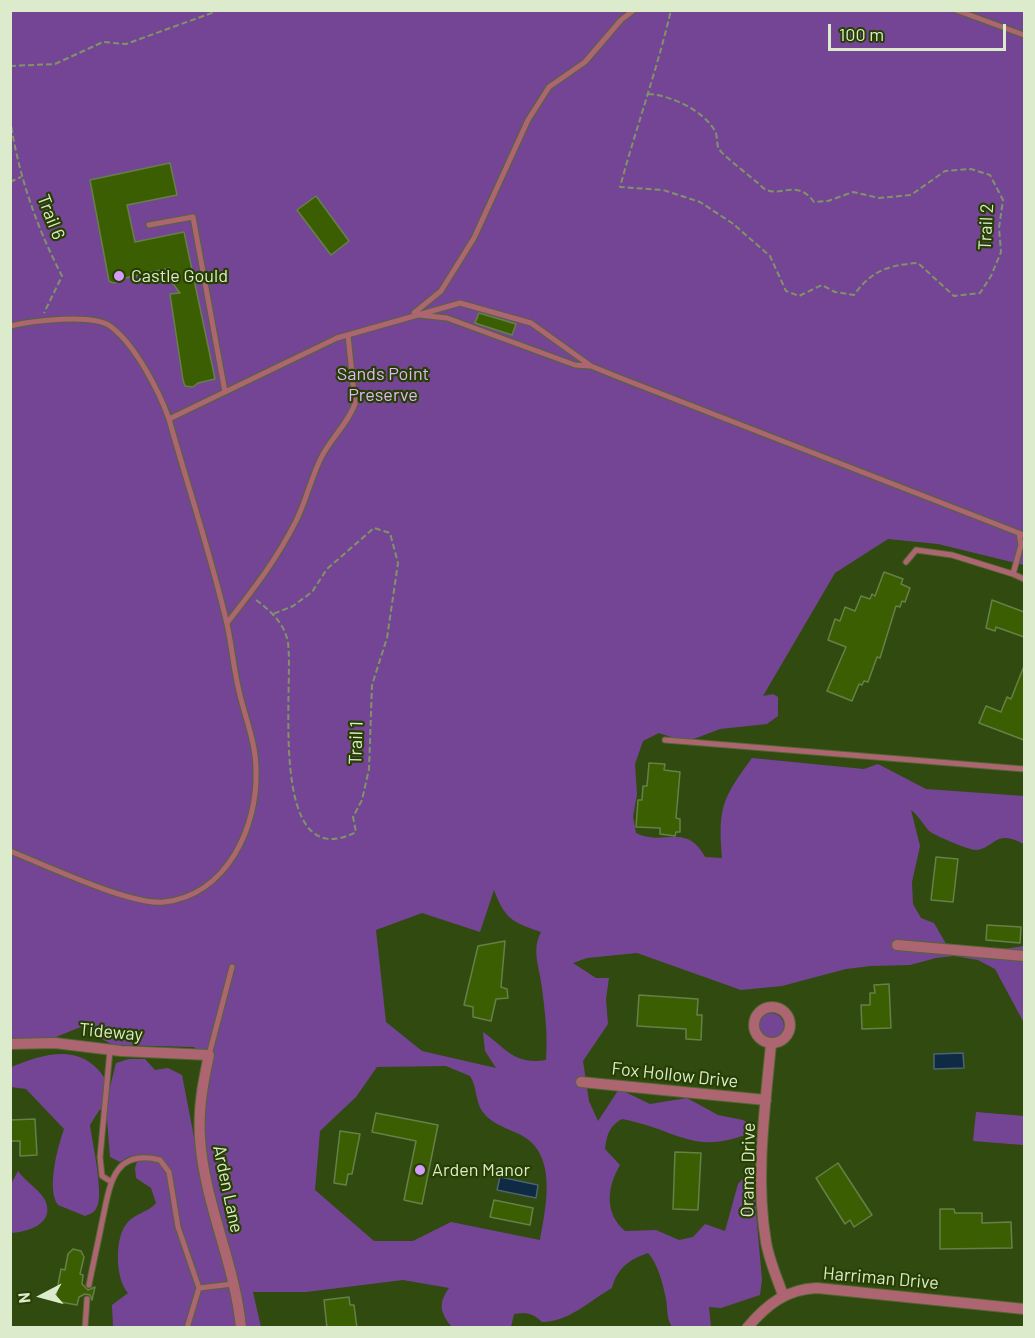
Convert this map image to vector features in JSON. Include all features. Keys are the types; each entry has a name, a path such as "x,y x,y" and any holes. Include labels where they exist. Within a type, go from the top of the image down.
{"street":[{"path":"897,945 1024,956"},
{"name":"Tideway","path":"10,1044 56,1043 110,1050 209,1055"},
{"name":"Orama Drive","path":"771,1044 762,1179 764,1228 783,1295"},
{"name":"Arden Lane","path":"209,1055 201,1092 200,1138 241,1328"},
{"name":"Fox Hollow Drive","path":"581,1082 766,1100"},
{"name":"Harriman Drive","path":"747,1328 783,1295 800,1289 817,1288 1024,1309"}],"lane":[{"path":"413,315 441,291 474,238 528,120 549,87 585,62 621,20 634,10"},
{"path":"956,10 1024,35"},
{"path":"149,225 193,217 225,392"},
{"path":"169,419 348,335 460,303 531,323 591,366 1022,534 1013,574"},
{"path":"413,315 447,318 574,365 591,366"},
{"path":"10,326 40,320 101,322 110,326 150,375 169,419 227,623 240,695 252,736 256,770 254,803 246,834 235,854 201,892 183,898 163,902 138,900 10,851"},
{"path":"227,623 275,562 297,519 316,467 345,427 353,410 355,404 348,335"},
{"path":"906,562 916,550 933,551 1024,579"},
{"path":"665,740 1024,769"},
{"path":"209,1055 232,967"},
{"path":"110,1050 100,1157 102,1176 110,1181"},
{"path":"89,1285 110,1181 120,1167 131,1160 145,1156 160,1160 169,1172 178,1227 199,1288 187,1328"},
{"path":"199,1288 233,1284"},
{"path":"85,1328 87,1299"}],"path":[{"path":"10,66 55,64 103,42 126,44 220,10"},
{"name":"Trail 2","path":"648,94 664,95 700,115 715,132 719,150 764,189 777,191 793,188 807,192 813,202 828,201 853,192 879,198 911,195 945,171 971,169 990,176 1003,200 999,228 1001,252 991,276 980,293 954,296 918,263 897,264 866,278 854,295 835,292 822,285 799,296 786,291 770,256 732,223 700,202 663,190 620,187 671,10"},
{"name":"Trail 6","path":"10,118 16,156 22,176 43,239 62,276 40,320"},
{"path":"10,182 22,176"},
{"name":"Trail 1","path":"249,595 273,614 288,642 286,729 294,786 305,825 318,838 332,840 347,836 356,832 353,817 362,800 369,769 372,685 387,638 398,563 390,533 374,528 327,569 312,592 293,606 273,614"}],"green space":[{"name":"Sands Point Preserve","path":"11,11 1024,11 1024,565 938,544 888,539 835,573 763,696 773,694 778,697 778,716 767,724 720,729 686,742 659,733 643,741 635,764 637,795 633,816 636,833 647,837 674,837 690,840 698,846 705,857 722,858 721,827 724,804 734,784 752,758 864,769 878,764 926,789 1024,796 1024,844 1002,838 977,850 932,833 911,810 920,846 912,882 913,904 921,918 934,923 949,949 998,950 1024,946 1024,1023 995,969 978,960 954,956 910,965 846,969 782,986 741,990 637,953 587,958 573,963 596,978 609,978 606,999 608,1024 583,1061 589,1101 598,1121 619,1089 650,1104 687,1098 718,1115 743,1120 759,1129 737,1138 703,1142 622,1119 609,1131 605,1149 620,1165 610,1191 611,1208 618,1224 625,1231 656,1230 679,1240 693,1237 705,1224 725,1231 738,1184 745,1176 754,1189 762,1280 760,1295 721,1308 709,1307 711,1327 672,1327 660,1274 648,1253 625,1265 617,1275 612,1288 570,1315 542,1322 529,1314 514,1314 511,1327 452,1327 442,1308 443,1298 449,1288 403,1280 306,1292 253,1292 261,1327 113,1327 112,1305 128,1293 121,1278 118,1258 118,1247 123,1228 135,1216 156,1203 151,1188 136,1178 135,1168 139,1155 128,1157 120,1162 110,1157 107,1119 100,1109 90,1125 99,1181 96,1209 85,1216 58,1205 53,1189 53,1178 56,1156 64,1129 26,1089 11,1087 11,1067 40,1057 66,1054 90,1063 101,1073 110,1087 116,1063 129,1059 145,1059 155,1070 168,1068 182,1075 194,1137 196,1091 202,1061 194,1047 113,1045 100,1038 88,1024 56,1037 11,1044","holes":["494,890 502,907 511,918 541,932 536,953 547,1042 546,1060 526,1060 518,1058 483,1032 485,1051 496,1068 422,1051 386,1022 376,930 422,913 480,932","446,1066 470,1076 482,1111 490,1119 533,1144 540,1155 547,1182 540,1240 451,1222 413,1241 374,1241 315,1190 320,1131 356,1097 377,1067"]},
{"path":"771,1013 780,1017 784,1026 780,1035 771,1039 762,1035 758,1026 762,1017"},
{"path":"976,1112 1024,1116 1023,1145 973,1141"},
{"path":"18,1171 45,1200 47,1215 43,1221 32,1228 11,1233 11,1184"}],"water":[{"path":"963,1053 964,1068 934,1069 934,1054"},
{"path":"500,1177 538,1185 536,1198 497,1190"}],"building":[{"name":"Castle Gould","path":"170,163 177,195 127,205 135,242 184,232 215,379 198,383 193,387 185,386 183,380 170,294 180,293 171,281 170,268 125,278 123,281 113,283 109,281 90,180"},
{"path":"316,196 349,241 331,255 297,210"},
{"path":"479,313 516,324 512,335 475,323"},
{"path":"884,572 903,579 901,584 910,588 905,602 902,601 900,607 896,606 880,658 877,657 868,682 864,681 862,685 859,684 852,701 827,691 846,647 828,640 835,619 840,621 845,607 855,611 861,596 870,599 872,594 875,596"},
{"path":"992,600 1024,612 1024,637 996,627 995,631 986,628"},
{"path":"1024,666 1024,740 979,723 986,706 1001,712 1007,697 1011,699"},
{"path":"649,763 665,764 664,770 680,772 676,818 680,819 680,832 676,832 675,836 660,834 660,828 636,827 638,800 642,800 643,786 647,786"},
{"path":"936,857 958,859 953,902 931,900"},
{"path":"987,925 1021,927 1020,943 986,940"},
{"path":"505,941 501,987 507,989 508,998 496,999 491,1021 473,1017 473,1007 464,1005 478,946"},
{"path":"889,984 891,1028 862,1029 861,1005 870,1005 870,993 875,993 874,985"},
{"path":"639,995 698,999 697,1015 702,1015 701,1040 686,1039 686,1029 637,1026"},
{"name":"Arden Manor","path":"376,1113 438,1125 422,1204 404,1200 416,1141 372,1132"},
{"path":"35,1119 37,1155 20,1156 20,1141 10,1141 10,1120"},
{"path":"340,1131 360,1134 352,1174 348,1174 346,1185 334,1183"},
{"path":"675,1152 701,1153 698,1210 673,1209"},
{"path":"838,1163 872,1215 854,1227 850,1220 845,1224 816,1178"},
{"path":"494,1200 533,1208 530,1225 490,1217"},
{"path":"940,1209 954,1209 955,1213 982,1213 982,1223 1011,1222 1012,1248 940,1249"},
{"path":"73,1249 81,1251 84,1257 80,1274 83,1275 82,1284 88,1290 95,1287 92,1300 90,1295 85,1294 79,1297 77,1305 55,1301 61,1269 65,1270 68,1254"},
{"path":"349,1297 350,1305 354,1305 357,1328 327,1328 324,1300"}],"place":[{"name":"Castle Gould","path":"119,276"},
{"name":"Arden Manor","path":"420,1170"}]}
